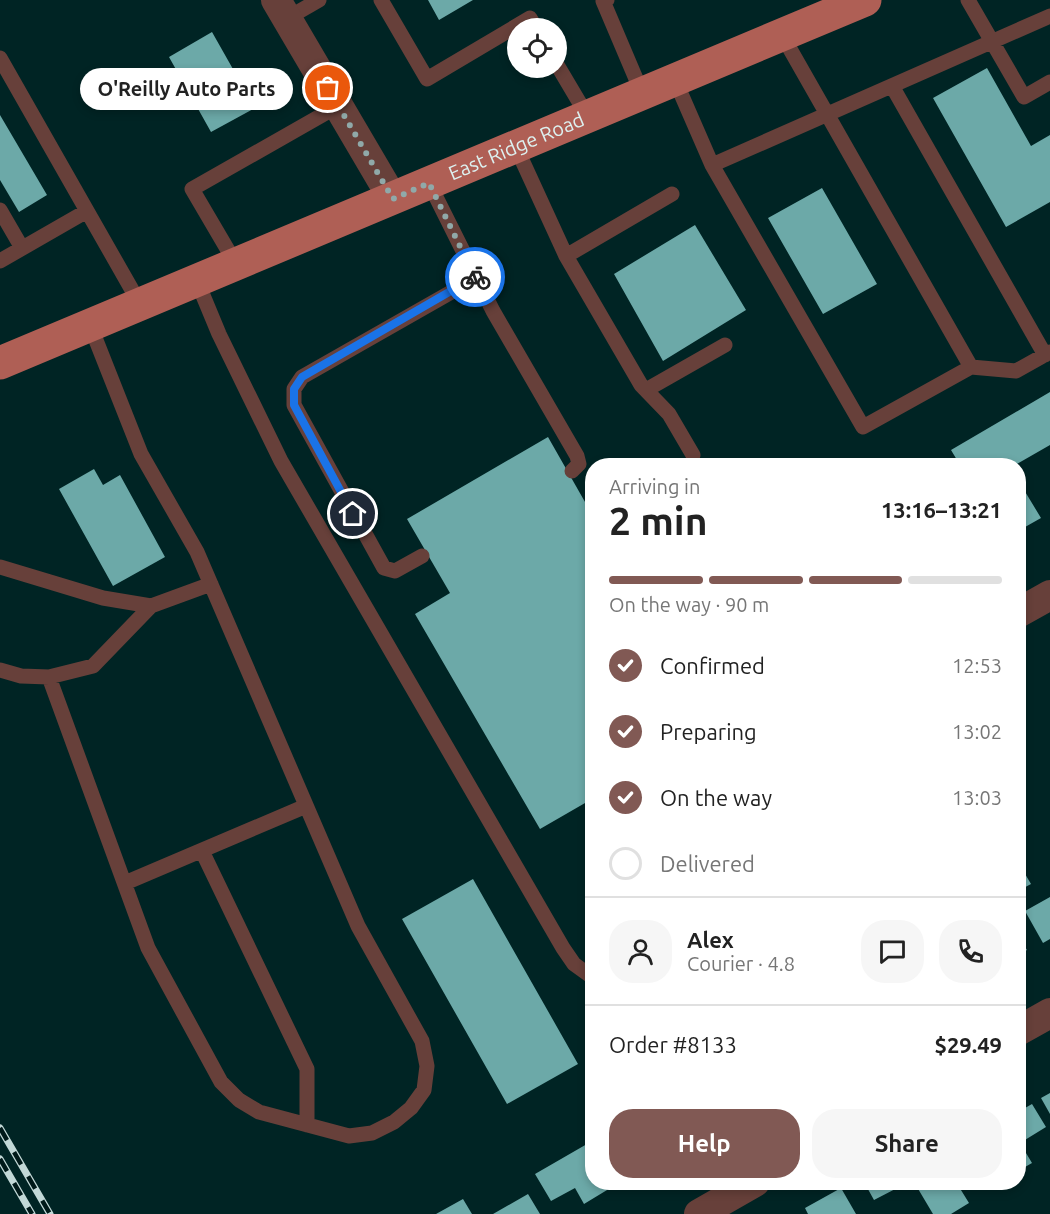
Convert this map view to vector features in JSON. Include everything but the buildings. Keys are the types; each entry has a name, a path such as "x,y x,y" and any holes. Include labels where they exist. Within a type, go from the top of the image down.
{"main road":[{"name":"East Ridge Road","path":"0,363 861,1"}],"street":[{"path":"281,9 393,199"},
{"path":"1026,608 1050,595"},
{"path":"1026,1026 1050,1013"},
{"path":"699,1214 730,1206 746,1190"}],"lane":[{"path":"281,9 319,0"},
{"path":"381,0 427,79 507,32"},
{"path":"607,0 603,1 642,93"},
{"path":"968,0 1024,97 1050,82"},
{"path":"712,165 1050,16"},
{"path":"782,35 971,367"},
{"path":"0,58 140,304"},
{"path":"565,78 588,117"},
{"path":"675,80 712,165 863,427 971,367 1016,371 1047,354 892,86"},
{"path":"236,264 192,189 338,106"},
{"path":"516,147 566,256 646,390 669,414 693,455"},
{"path":"429,183 476,278 579,460 579,464 572,471"},
{"path":"566,256 672,194"},
{"path":"0,210 22,248"},
{"path":"0,261 87,211"},
{"path":"422,556 395,571 389,571 380,562 294,405 294,389 302,377 476,278"},
{"path":"198,280 219,334 281,461 562,948 574,964 585,971"},
{"path":"49,677 148,948 221,1082 239,1100 259,1112 349,1136 372,1133 394,1122 411,1108 424,1090 427,1066 422,1041 358,926 197,552 141,454 90,325"},
{"path":"646,390 725,345"},
{"path":"0,567 103,598 152,606"},
{"path":"0,670 21,676 49,677 93,666 152,606 211,584"},
{"path":"125,883 306,806"},
{"path":"202,851 308,1069 307,1125"}],"railway":[{"path":"0,1128 50,1214"},
{"path":"0,1159 32,1214"}],"way so far":[{"path":"328,88 393,199 429,183 475,277"}],"place":[{"name":"O'Reilly Auto Parts","path":"328,88"}],"route":[{"path":"353,514 294,405 294,389 302,377 475,277"}]}
